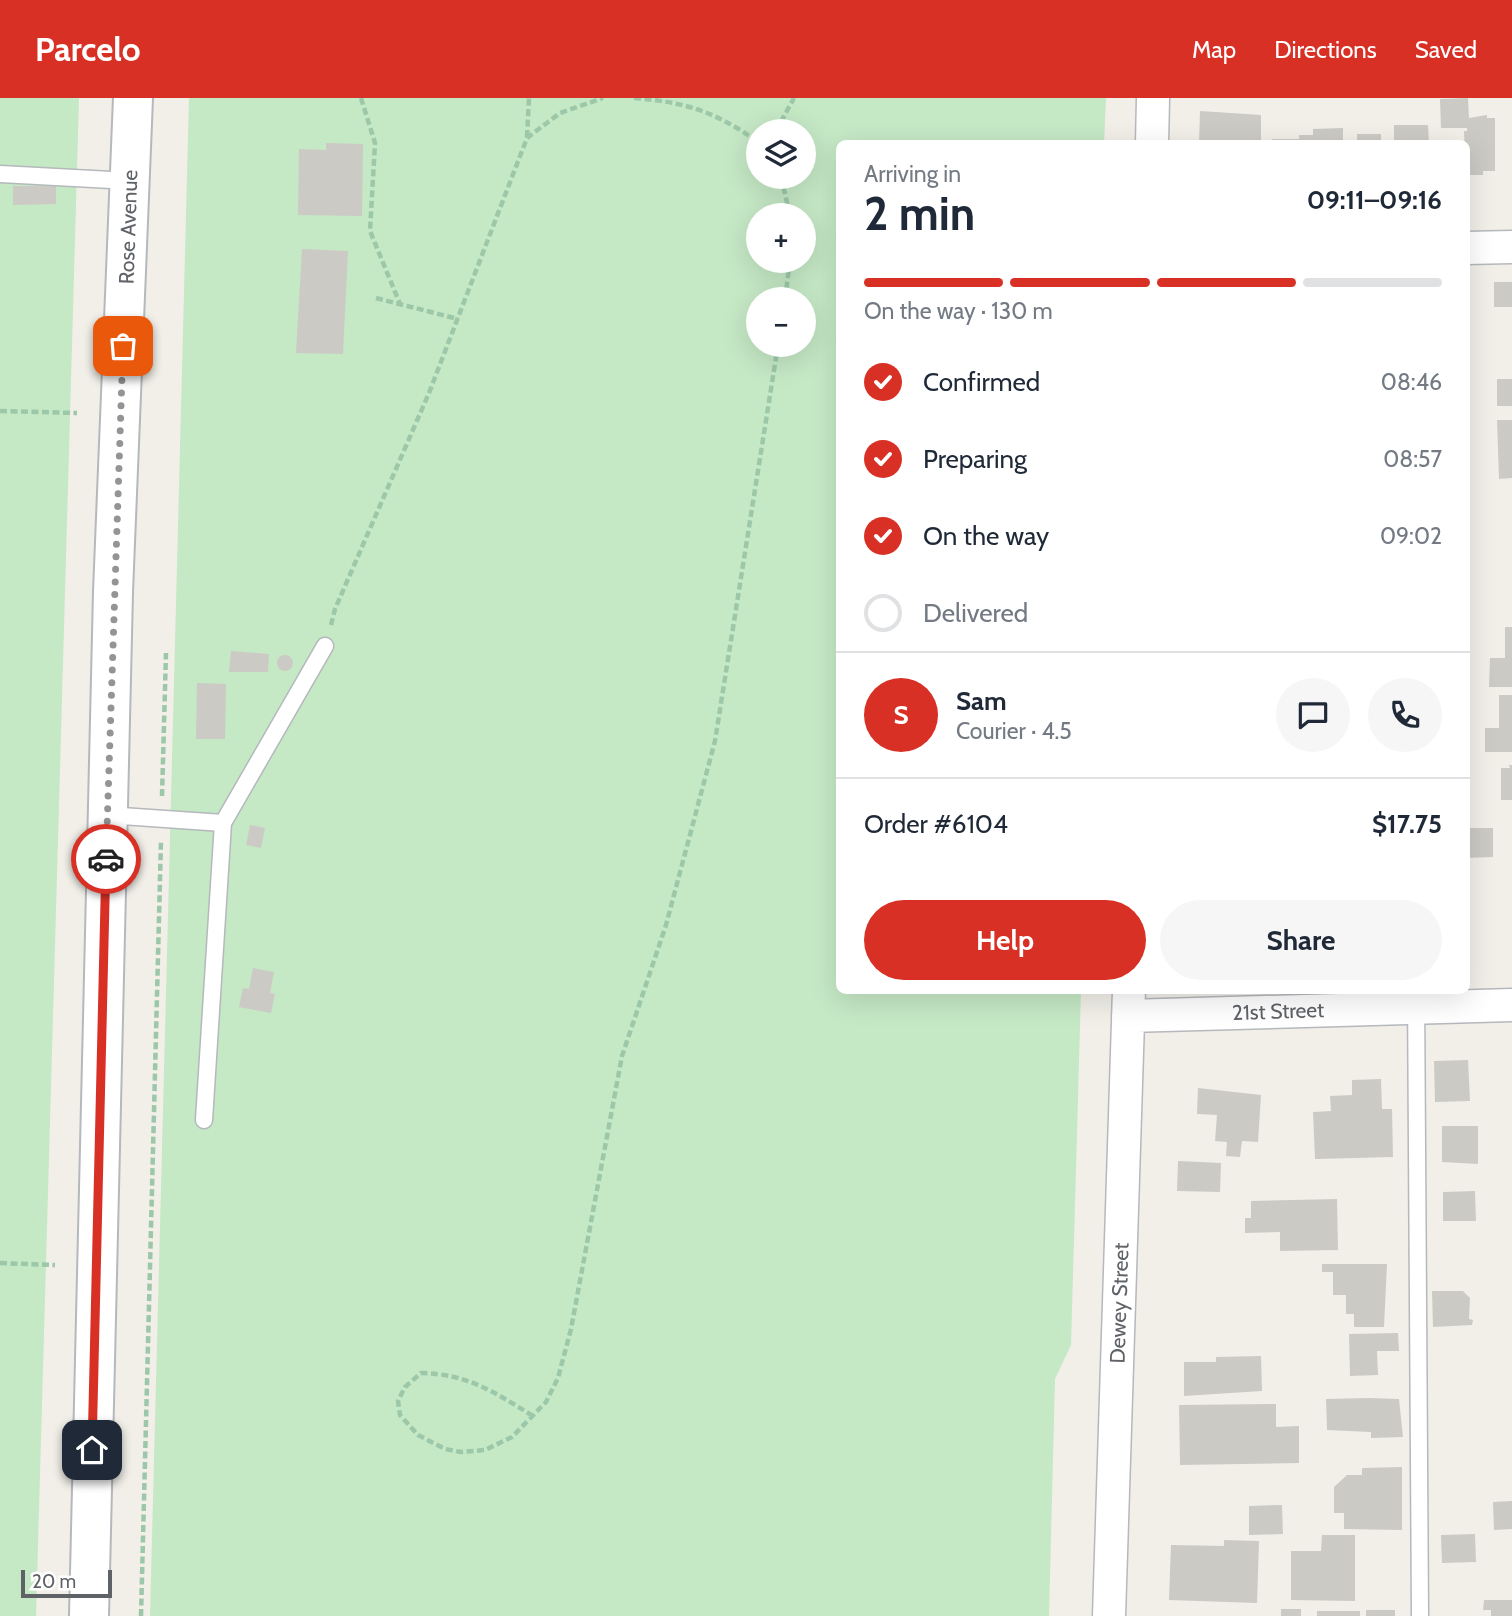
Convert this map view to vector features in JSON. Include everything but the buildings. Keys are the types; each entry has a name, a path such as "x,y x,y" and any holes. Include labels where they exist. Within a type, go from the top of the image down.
{"street":[{"name":"Rose Avenue","path":"89,1616 107,815 133,98"},
{"path":"1152,140 1153,98"},
{"path":"1470,248 1512,247"},
{"name":"21st Street","path":"1128,1003 1416,998 1512,1005"},
{"name":"Dewey Street","path":"1109,1616 1128,1003"}],"lane":[{"path":"0,174 130,181"},
{"path":"204,1120 223,823 326,646"},
{"path":"107,815 223,823"},
{"path":"1416,998 1420,1616"}],"path":[{"path":"361,98 375,143 370,231 400,304"},
{"path":"326,646 335,609 429,393 527,138 529,98"},
{"path":"527,138 560,113 603,98"},
{"path":"634,98 671,101 727,119 746,133"},
{"path":"783,119 794,98"},
{"path":"376,298 458,319"},
{"path":"533,1416 484,1386 450,1374 421,1373 405,1387 398,1401 400,1415 418,1436 445,1449 461,1452 485,1450 512,1437 533,1416 547,1402 558,1378 568,1341 622,1056 666,925 715,741 776,357"},
{"path":"0,411 77,414"},
{"path":"141,1616 166,653"},
{"path":"0,1263 55,1265"}],"green space":[{"path":"0,98 79,98 36,1616 0,1616"},
{"path":"189,98 1106,98 1104,140 836,140 836,994 1081,994 1071,1345 1055,1379 1049,1616 150,1616"}],"way so far":[{"path":"106,859 123,346"}],"route":[{"path":"92,1450 106,859"}]}
